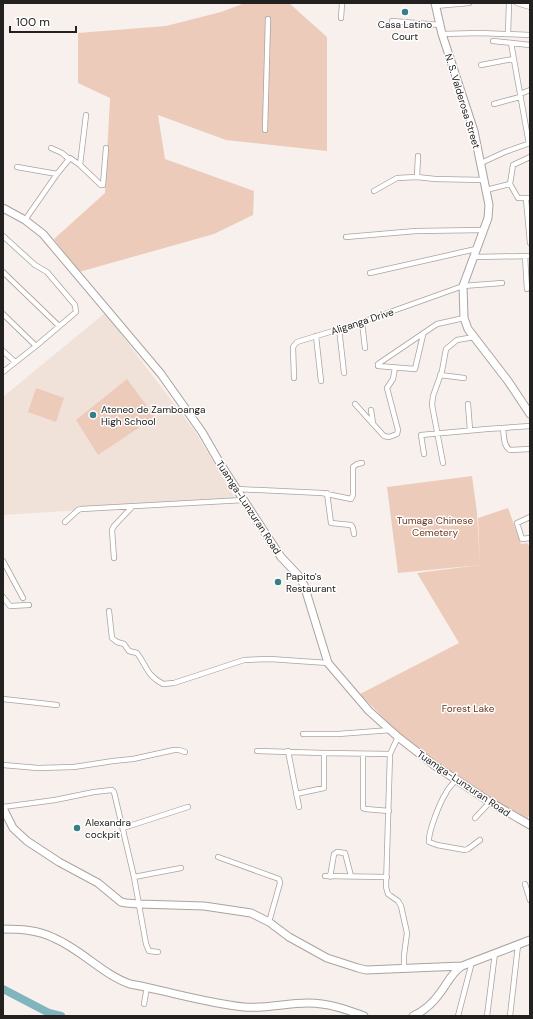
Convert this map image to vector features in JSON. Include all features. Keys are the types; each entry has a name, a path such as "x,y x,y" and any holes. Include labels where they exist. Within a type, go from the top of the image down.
{"street":[{"path":"341,18 342,3"},
{"path":"435,4 469,3"},
{"path":"508,34 509,3"},
{"path":"517,3 530,7"},
{"name":"N. S. Valderosa Street","path":"435,4 442,34 474,131 489,205 488,218 463,286 464,318 468,329 508,380 530,414"},
{"path":"265,130 268,19"},
{"path":"392,21 440,25"},
{"path":"442,34 530,35"},
{"path":"493,41 530,45"},
{"path":"481,163 505,152 529,144 511,43"},
{"path":"481,66 513,59"},
{"path":"494,104 520,96 530,90"},
{"path":"80,165 86,115"},
{"path":"51,148 62,153 69,159 71,158 102,186 106,148"},
{"path":"417,177 418,156"},
{"path":"530,157 513,165 510,184 516,197 520,199 528,198 530,243"},
{"path":"25,220 69,159"},
{"path":"17,167 57,174"},
{"path":"374,191 397,178 417,177 484,180"},
{"path":"486,190 510,184"},
{"name":"Tuamga-Lunzuran Road","path":"3,208 25,220 43,234 161,374 202,432 221,465 281,557 298,575 304,585 328,663 369,711 398,737 456,780 530,825"},
{"path":"346,237 416,231 484,230"},
{"path":"3,236 35,265 47,272 75,305 76,312 3,372"},
{"path":"370,273 476,248"},
{"path":"474,257 528,256 527,289"},
{"path":"3,272 60,326"},
{"name":"Aliganga Drive","path":"294,378 294,345 297,342 362,322 463,286 502,283"},
{"path":"3,314 36,346"},
{"path":"423,335 415,369 379,367 378,365 437,324 464,318"},
{"path":"362,322 365,348"},
{"path":"339,328 344,374"},
{"path":"316,336 321,381"},
{"path":"443,463 432,401 446,349 457,340 474,337"},
{"path":"3,351 15,362"},
{"path":"355,404 384,436 389,437 397,434 398,430 387,388 393,380 395,368"},
{"path":"440,375 464,378"},
{"path":"468,404 470,430"},
{"path":"371,410 373,423"},
{"path":"424,454 421,436 437,433 530,426"},
{"path":"503,428 507,449 530,449"},
{"path":"237,489 327,493 352,498 353,467 362,463"},
{"path":"327,493 331,523 351,525 354,534"},
{"path":"65,522 81,509 244,500"},
{"path":"114,558 112,530 132,507"},
{"path":"530,518 517,523 522,538 530,538"},
{"path":"3,561 23,598"},
{"path":"3,596 10,606 29,605"},
{"path":"109,611 112,638 117,642 124,644 129,651 137,653 145,669 163,684 174,683 244,660 270,659 328,663"},
{"path":"3,699 57,704"},
{"path":"303,734 338,734 391,730"},
{"path":"398,737 390,754 386,887 388,894 398,901 401,906 408,933 404,955 404,968"},
{"path":"3,765 38,768 74,767 133,759 174,750 185,752"},
{"path":"257,751 390,754"},
{"path":"288,751 298,807"},
{"path":"296,794 324,788 324,753"},
{"path":"363,754 363,808 365,810 389,811"},
{"path":"456,780 443,798 431,827 429,842 465,850 480,840"},
{"path":"158,952 151,952 148,949 139,904 134,877 123,828 114,792 112,790 3,808 13,828 20,835 37,848 98,883 121,902 126,904 139,904 187,905 251,913 269,922 301,944 327,958 366,970 462,966"},
{"path":"475,818 490,802"},
{"path":"123,828 188,807"},
{"path":"351,876 345,853 337,852 334,854 327,876 387,877"},
{"path":"218,857 279,879 280,883 269,922"},
{"path":"134,877 181,868"},
{"path":"526,884 530,900"},
{"path":"3,929 35,931 55,938 117,979 130,984 220,1004 245,1007 307,1003 321,1004 339,1007 364,1016"},
{"path":"413,1016 423,1010 434,1000 456,970 462,966 530,940"},
{"path":"510,1016 518,944"},
{"path":"487,1016 495,953"},
{"path":"458,1016 472,962"},
{"path":"144,1004 146,987"}],"shaded area":[{"name":"Ateneo de Zamboanga High School","path":"105,313 196,433 236,500 3,515 3,397"}],"green space":[{"path":"245,3 289,3 327,37 327,151 226,140 158,115 165,159 254,191 253,215 214,234 79,272 54,239 105,193 110,98 78,83 78,33 166,26 221,12"},
{"path":"127,379 155,417 98,455 76,420"},
{"path":"36,388 64,398 56,422 28,412"},
{"name":"Tumaga Chinese Cemetery","path":"472,476 477,513 480,565 398,573 387,487"},
{"name":"Forest Lake","path":"508,508 521,544 527,543 530,547 530,813 526,822 487,798 403,738 360,694 459,643 417,573 480,565 478,518"}],"waterway":[{"path":"3,989 49,1013 61,1016"}],"place":[{"name":"Casa Latino Court","path":"405,12"},
{"name":"Ateneo de Zamboanga High School","path":"93,415"},
{"name":"Papito's Restaurant","path":"278,582"},
{"name":"Alexandra cockpit","path":"77,828"}]}
